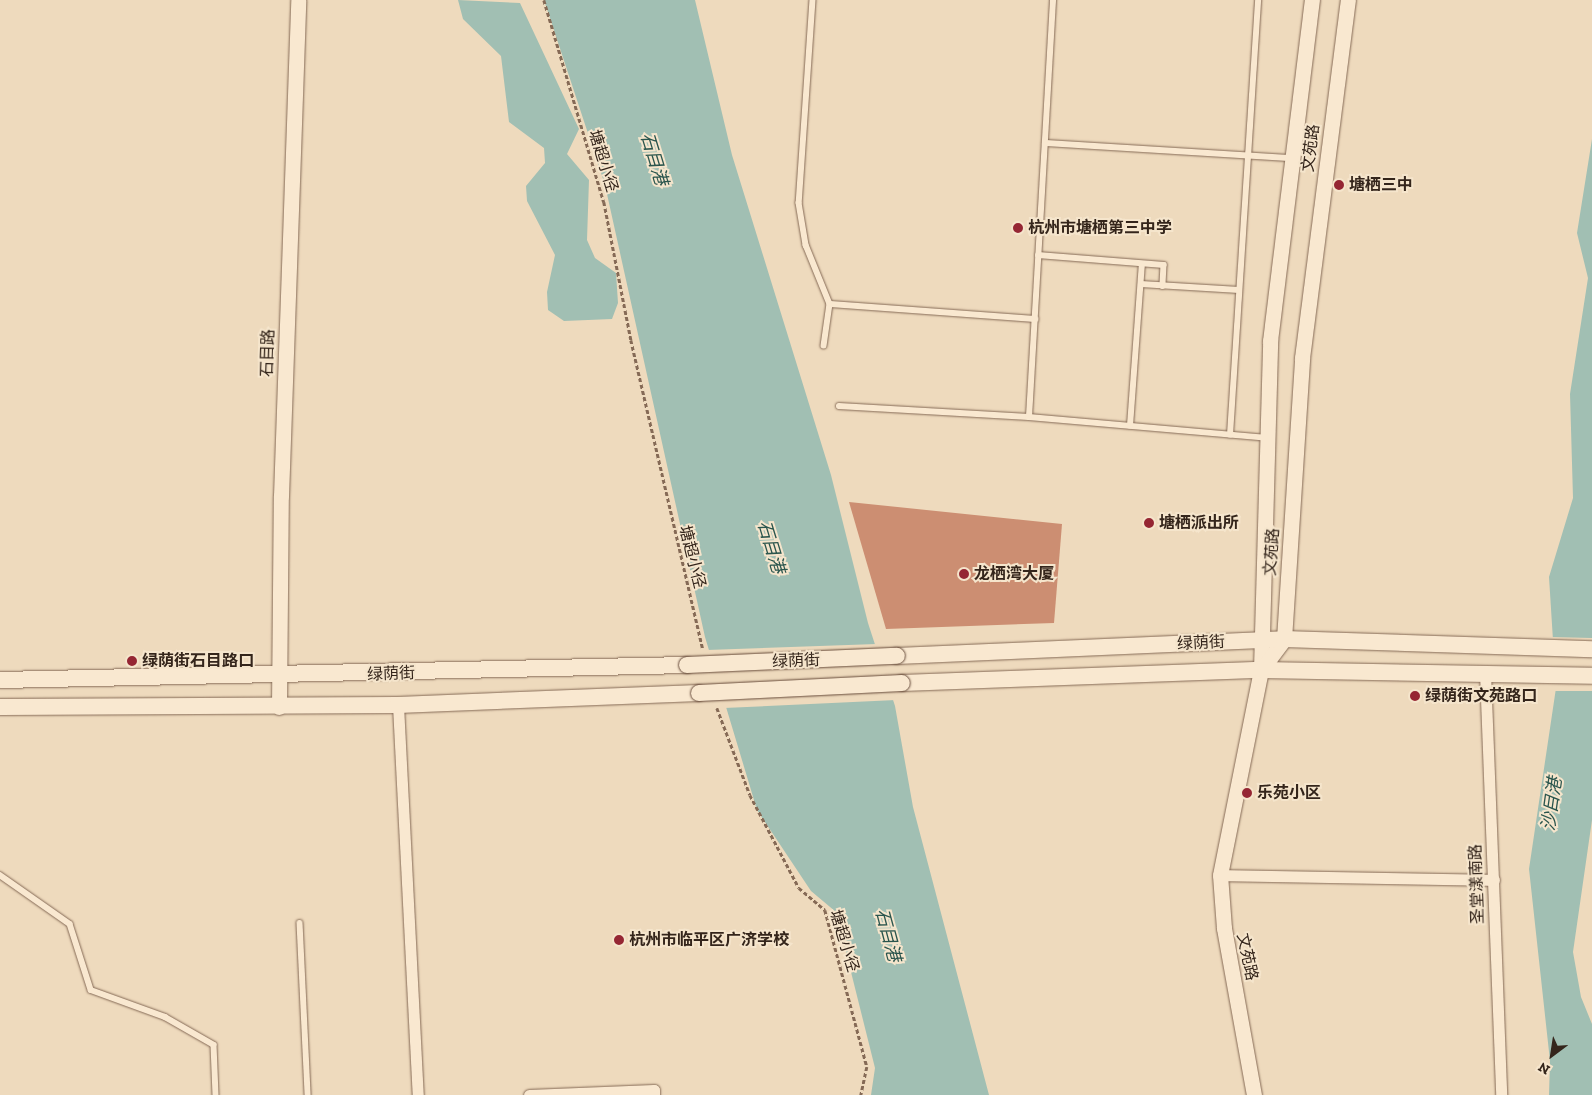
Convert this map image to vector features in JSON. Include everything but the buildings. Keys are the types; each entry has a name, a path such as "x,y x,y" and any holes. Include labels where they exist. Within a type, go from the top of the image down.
{"main road":[{"name":"绿荫街","path":"0,680 280,678 687,665 1284,639 1592,649"},
{"name":"绿荫街","path":"0,707 398,705 902,683 1261,670 1485,672 1592,676"}],"street":[{"name":"石目路","path":"279,707 281,496 298,0"},
{"path":"1261,670 1270,341 1312,0"},
{"name":"文苑路","path":"1254,1095 1224,928 1220,875 1261,670 1284,639 1302,358 1348,0"},
{"name":"圣堂漾南路","path":"1485,672 1501,1095"},
{"path":"398,705 418,1095"},
{"path":"1220,875 1494,880"},
{"path":"529,1095 654,1090 654,1095"}],"lane":[{"path":"813,0 800,223 830,304 824,346"},
{"path":"1029,417 1054,0"},
{"path":"1230,435 1258,0"},
{"path":"1045,143 1292,158"},
{"path":"1038,255 1164,265 1163,286"},
{"path":"1130,426 1142,264"},
{"path":"1141,284 1240,290"},
{"path":"830,304 1035,319"},
{"path":"839,406 1029,417 1267,438"},
{"path":"0,875 70,924 91,990 165,1017 214,1045 216,1095"},
{"path":"300,923 308,1095"}],"path":[{"name":"塘超小径","path":"544,0 604,202 635,358 704,651"},
{"name":"塘超小径","path":"717,706 750,795 799,888 825,910 867,1067 861,1095"}],"water":[{"path":"458,0 520,3 579,129 567,154 589,180 587,240 595,258 616,273 618,303 612,319 564,321 548,310 547,292 555,255 527,201 526,186 545,163 544,148 509,122 501,56 463,19"},
{"name":"石目港","path":"544,0 695,0 732,155 831,475 868,623 895,706 913,807 989,1095 871,1095 875,1068 836,912 811,891 757,810 705,637 605,185"},
{"name":"沙目港","path":"1592,139 1592,820 1573,952 1581,997 1592,1024 1592,1095 1549,1095 1550,1061 1529,869 1556,688 1549,577 1573,498 1570,394 1588,278 1577,233"}],"pier":[{"path":"1551,637 1592,638 1592,691 1553,691"},
{"path":"877,644 896,700 724,708 707,650"}],"place":[{"name":"塘栖三中","path":"1339,185"},
{"name":"杭州市塘栖第三中学","path":"1018,228"},
{"name":"塘栖派出所","path":"1149,523"},
{"name":"龙栖湾大厦","path":"964,574"},
{"name":"绿荫街石目路口","path":"132,661"},
{"name":"绿荫街文苑路口","path":"1415,696"},
{"name":"乐苑小区","path":"1247,793"},
{"name":"杭州市临平区广济学校","path":"619,940"}]}
